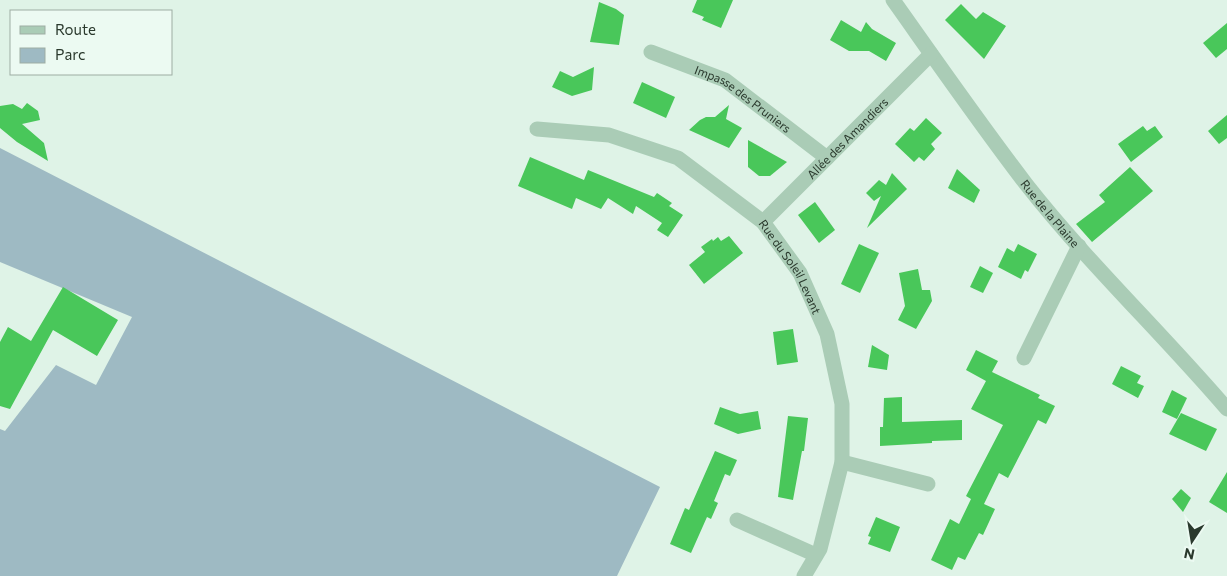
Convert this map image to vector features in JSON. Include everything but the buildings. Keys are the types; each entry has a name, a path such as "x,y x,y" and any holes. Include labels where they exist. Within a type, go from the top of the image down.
{"street":[{"name":"Rue de la Plaine","path":"893,0 1026,184 1079,246 1191,367 1227,409"},
{"name":"Impasse des Pruniers","path":"651,52 725,80 827,158"},
{"name":"Allée des Amandiers","path":"764,222 931,54"},
{"name":"Rue du Soleil Levant","path":"537,129 608,135 678,158 764,222 800,273 827,334 842,404 842,462 820,549 804,576"},
{"path":"1024,358 1079,246"},
{"path":"842,462 928,484"},
{"path":"737,520 816,555"}],"green space":[{"path":"0,148 660,487 617,576 0,576 0,429 5,431 56,365 96,385 132,317 0,262"}]}
